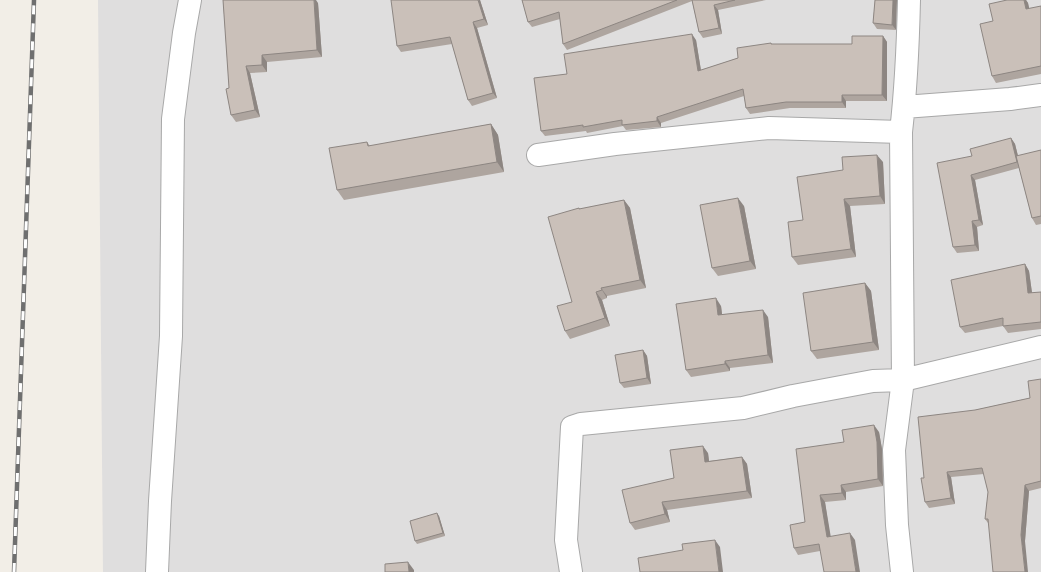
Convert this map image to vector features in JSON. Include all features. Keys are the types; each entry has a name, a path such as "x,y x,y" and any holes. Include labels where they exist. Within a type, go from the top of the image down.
{"street":[{"path":"157,572 160,501 171,336 173,119 184,33 190,0"},
{"path":"902,572 897,525 894,450 903,380 901,132 904,107 909,0"},
{"path":"904,107 1010,99 1041,95"},
{"path":"538,155 615,144 769,128 901,132"},
{"path":"571,572 566,540 572,427 581,424 743,408 793,396 873,381 903,380 1041,347"}],"shaded area":[{"path":"98,0 1041,0 1041,572 103,572"}],"building":[{"path":"223,0 314,0 317,50 262,55 262,65 246,66 255,110 231,115 226,89 229,88"},
{"path":"391,0 478,0 484,19 473,22 493,93 468,100 450,37 397,46"},
{"path":"522,0 677,0 563,44 559,12 528,22"},
{"path":"692,0 735,0 714,5 719,28 699,32"},
{"path":"875,0 893,0 892,25 873,23"},
{"path":"1007,0 1024,0 1026,9 1041,6 1041,66 992,76 980,24 993,21 989,4"},
{"path":"692,34 698,71 738,58 737,48 771,43 852,44 852,36 883,36 882,95 842,95 842,102 786,102 746,108 743,89 657,117 657,121 622,125 622,120 583,127 583,125 541,131 534,78 567,74 564,54"},
{"path":"491,124 497,162 337,190 329,148 367,142 368,146"},
{"path":"1011,138 1017,162 971,175 979,220 972,221 975,245 953,247 937,163 972,156 970,149"},
{"path":"1041,150 1041,216 1032,218 1016,156"},
{"path":"877,155 880,196 844,199 851,249 792,257 788,222 803,220 797,177 843,170 842,157"},
{"path":"738,198 750,261 712,268 700,205"},
{"path":"624,200 640,280 601,288 602,290 596,292 605,318 565,331 557,306 572,302 548,217 579,208"},
{"path":"1025,264 1028,293 1041,292 1041,322 1003,326 1003,318 960,327 951,280"},
{"path":"865,283 873,342 811,351 803,293"},
{"path":"716,298 718,315 763,310 768,355 725,361 725,364 686,370 676,304"},
{"path":"643,350 647,378 620,383 615,355"},
{"path":"1041,379 1041,481 1025,485 1021,535 1025,572 993,572 988,519 985,519 988,492 982,468 947,472 951,498 925,502 921,478 924,478 918,417 975,410 1030,398 1028,381"},
{"path":"874,425 877,442 878,479 841,485 842,493 820,495 827,537 850,533 856,572 824,572 819,544 794,548 790,525 805,522 796,449 844,442 842,430"},
{"path":"703,446 705,462 742,457 747,491 662,502 665,514 630,523 622,490 674,478 670,450"},
{"path":"437,513 443,533 415,541 410,521"},
{"path":"715,540 719,572 640,572 638,558 683,550 682,544"},
{"path":"408,562 409,572 385,572 385,564"}],"railway":[{"path":"14,572 34,0"}]}
